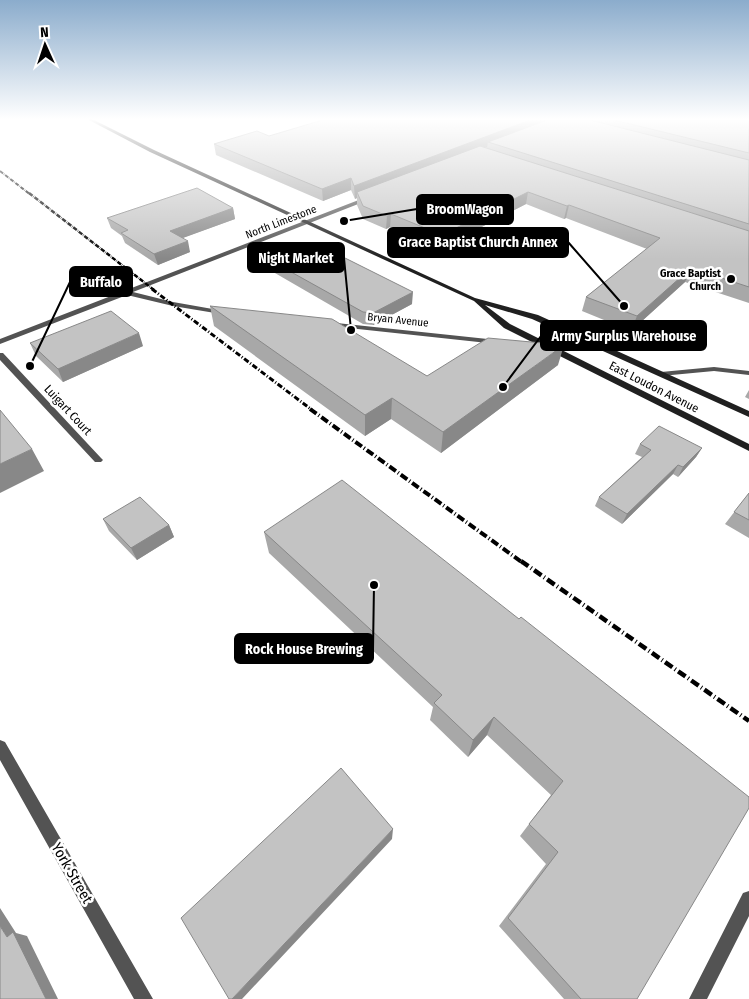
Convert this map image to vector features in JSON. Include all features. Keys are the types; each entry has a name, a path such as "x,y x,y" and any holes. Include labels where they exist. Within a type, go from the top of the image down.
{"main road":[{"name":"East Loudon Avenue","path":"183,166 472,299 535,317 749,414"},
{"name":"East Loudon Avenue","path":"472,299 507,326 749,448"}],"street":[{"name":"North Limestone","path":"0,342 373,196"},
{"path":"127,293 173,304 231,314"},
{"name":"Bryan Avenue","path":"321,323 510,343"},
{"path":"530,345 549,347"},
{"name":"Luigart Court","path":"0,355 98,460"},
{"path":"661,374 714,369 749,373"},
{"name":"York Street","path":"0,746 144,999"},
{"path":"698,999 749,899"}],"building":[{"path":"266,166 408,166 354,186 351,178 322,189"},
{"path":"428,166 542,166 749,231 749,287 691,268 637,316 586,297 660,238 528,192 442,235 391,214 387,216 363,206 357,192"},
{"path":"563,166 749,166 749,224"},
{"path":"197,188 233,208 170,231 188,241 154,254 121,233 128,230 107,218"},
{"path":"299,244 336,262 345,258 413,292 373,313 363,312 266,258"},
{"path":"210,306 332,319 427,376 488,338 564,345 443,432 392,398 365,415"},
{"path":"111,311 139,333 58,369 30,343"},
{"path":"0,410 32,449 0,464"},
{"path":"659,426 702,448 683,467 678,465 627,514 599,497 651,450 640,444"},
{"path":"342,480 519,619 521,617 749,797 749,808 637,999 581,999 508,918 558,852 529,824 563,781 494,717 473,740 434,703 442,695 264,532"},
{"path":"749,493 749,520 734,512"},
{"path":"140,497 169,525 131,548 103,519"},
{"path":"341,768 393,829 232,999 229,999 181,918"},
{"path":"0,926 7,937 13,932 46,999 0,999"}],"railway":[{"path":"0,171 31,195"},
{"path":"29,193 154,290"},
{"path":"152,289 312,410"},
{"path":"310,409 523,563"},
{"path":"521,561 749,721"}],"place":[{"name":"BroomWagon","path":"344,221"},
{"name":"Grace Baptist Church","path":"731,279"},
{"name":"Grace Baptist Church Annex","path":"624,306"},
{"name":"Night Market","path":"351,330"},
{"name":"Buffalo","path":"30,366"},
{"name":"Army Surplus Warehouse","path":"503,387"},
{"name":"Rock House Brewing","path":"374,585"}]}
